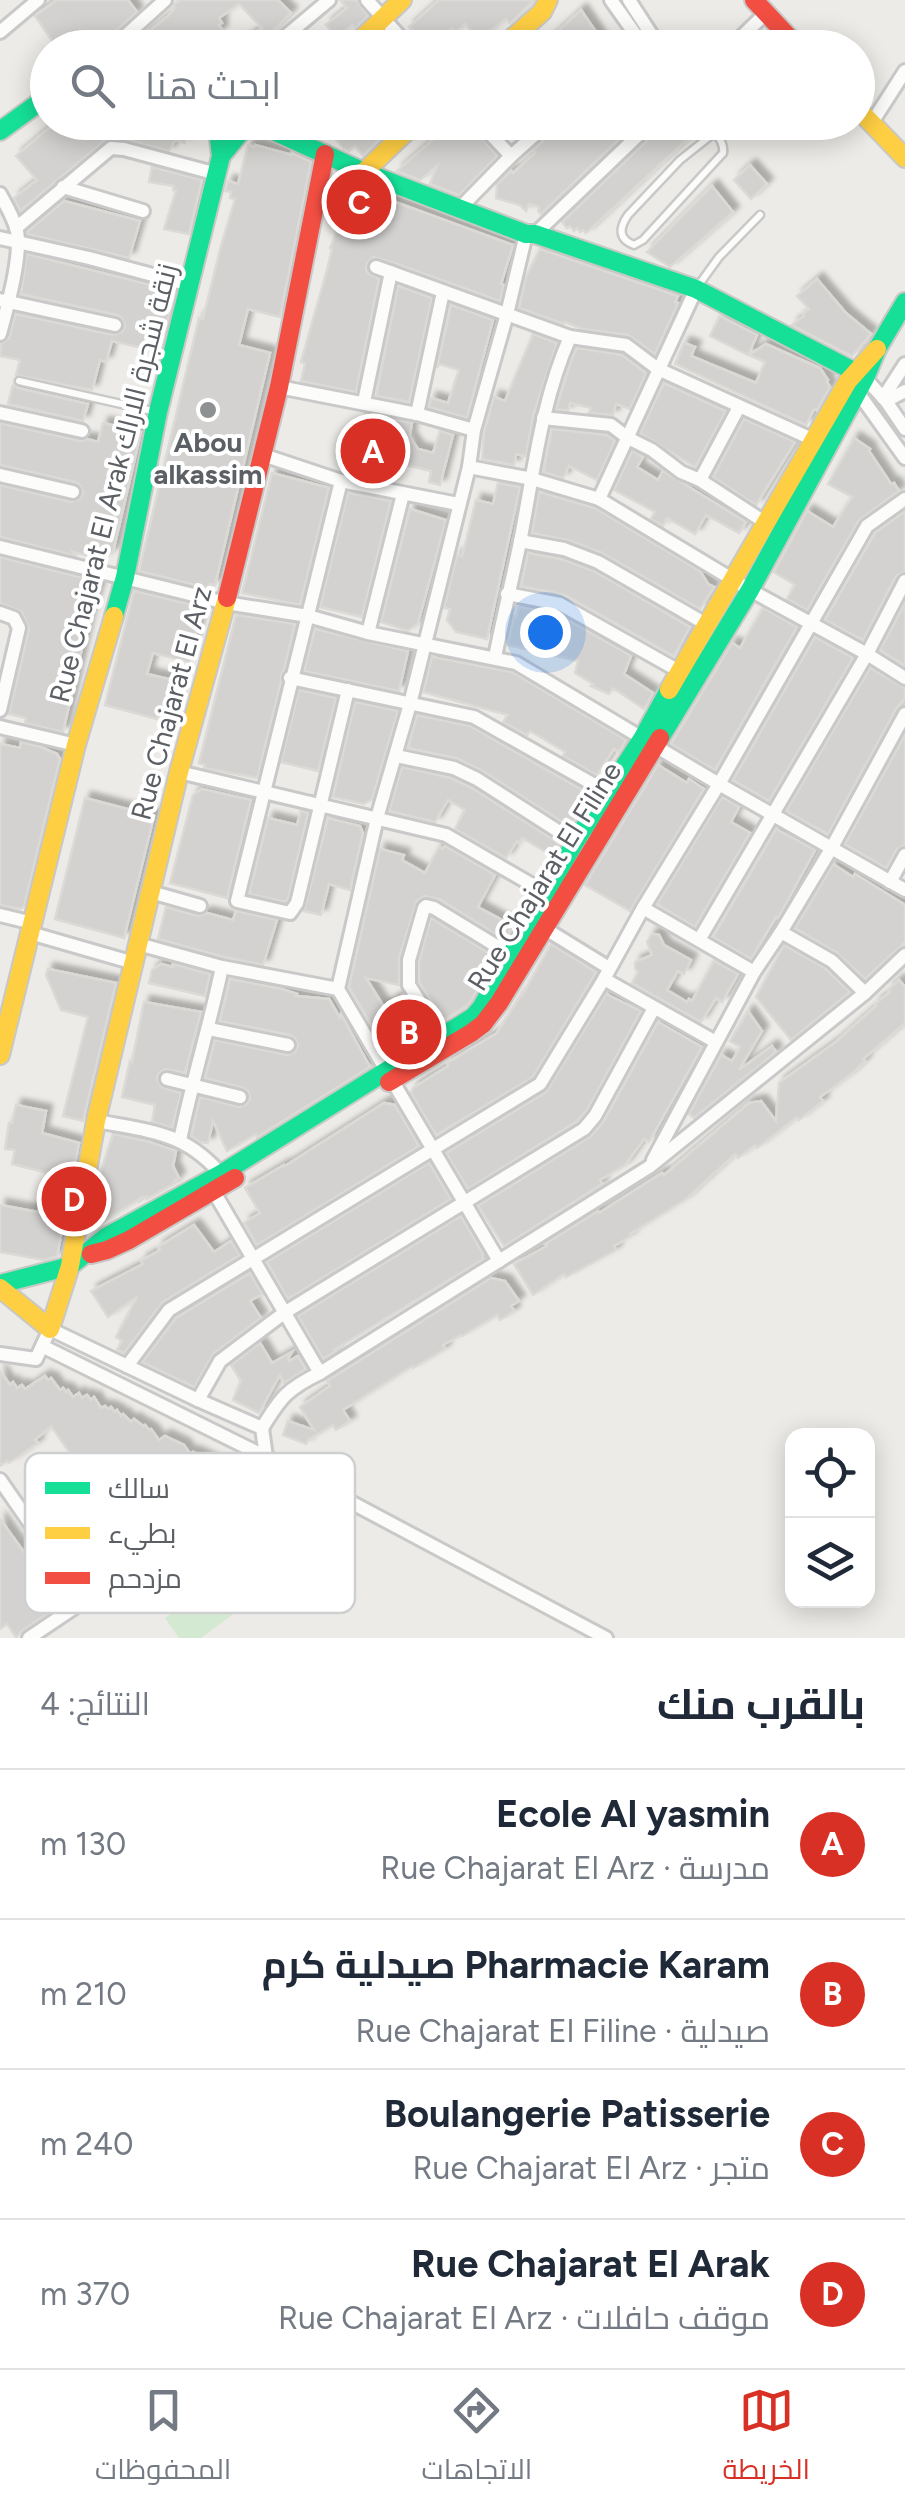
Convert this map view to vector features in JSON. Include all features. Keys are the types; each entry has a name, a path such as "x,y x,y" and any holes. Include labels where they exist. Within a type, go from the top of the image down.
{"street":[{"path":"0,31 38,0"},
{"path":"293,30 329,0"},
{"path":"367,0 394,30"},
{"path":"371,30 402,0"},
{"path":"522,30 542,12 548,0"},
{"path":"612,0 630,30"},
{"path":"629,0 648,30"},
{"path":"130,30 158,2"},
{"path":"743,30 760,7 782,30"},
{"path":"875,118 905,72"},
{"path":"0,130 30,109"},
{"path":"875,128 905,158"},
{"name":"Rue Chajarat El Arak زنقة شجرة الاراك","path":"0,1056 76,745 124,578 158,412 219,165 218,140"},
{"name":"Rue Chajarat El Arak زنقة شجرة الاراك","path":"219,165 238,140"},
{"path":"303,140 364,172 530,234 696,289 836,363 884,400 905,429"},
{"path":"364,172 397,140"},
{"path":"496,140 511,156"},
{"path":"460,208 529,140"},
{"path":"499,1262 338,989 377,818 425,645 474,430 530,234 632,140"},
{"path":"16,228 106,151 116,148 219,165"},
{"name":"Rue Chajarat El Arz","path":"75,1261 96,1121 179,772 264,455 325,154"},
{"path":"63,187 143,211"},
{"path":"0,194 16,228 18,243 0,334"},
{"path":"0,238 190,285"},
{"path":"376,267 570,337 626,345 658,370 814,440"},
{"path":"364,402 392,272"},
{"path":"599,498 696,289"},
{"path":"417,414 442,292"},
{"path":"4,301 115,324"},
{"name":"Rue Chajarat El Filine","path":"0,1286 102,1252 221,1183 388,1076 483,1024 544,928 575,842 608,792 650,743 679,672 706,624 814,440 905,302"},
{"path":"495,657 544,418 556,369 570,337"},
{"path":"884,400 905,364"},
{"path":"856,380 905,458"},
{"name":"Rue Chajarat El Filine","path":"388,1076 481,1008 510,956 554,898 750,590 856,380"},
{"path":"279,386 364,402 474,430"},
{"path":"884,400 905,391"},
{"path":"700,480 739,407"},
{"path":"0,414 82,431"},
{"path":"544,418 611,425 766,523"},
{"path":"264,455 341,481 458,504"},
{"path":"468,467 532,478 599,498 905,678"},
{"path":"0,476 74,492"},
{"path":"341,481 237,901 290,913 294,910 348,690"},
{"path":"368,633 403,494"},
{"path":"127,1366 169,1310 540,1084 720,784 868,526 905,499"},
{"path":"520,542 564,549 598,562 706,624"},
{"path":"0,546 226,603 308,616 368,633 516,663 905,890"},
{"path":"699,940 905,581"},
{"path":"507,594 560,604 679,672"},
{"path":"0,613 14,618 19,628 0,710"},
{"path":"290,678 474,717 608,792"},
{"path":"649,1167 714,1041 831,849 905,714"},
{"path":"0,728 76,745"},
{"path":"396,756 454,768 477,779 575,842"},
{"path":"179,772 446,835 554,898"},
{"path":"890,882 905,855"},
{"path":"151,892 200,906"},
{"path":"440,1035 408,985 409,960 424,908 434,908 510,956"},
{"path":"643,908 754,972"},
{"path":"0,915 31,928 136,954 338,989"},
{"path":"544,928 654,1008 714,1041"},
{"path":"781,932 832,961 865,993"},
{"path":"265,1453 262,1428 290,1388 649,1167 865,993 905,955"},
{"path":"180,1140 222,967"},
{"path":"198,1400 220,1361 284,1313 584,1129 595,1116 654,1008"},
{"path":"209,1029 288,1045"},
{"path":"167,1079 240,1097"},
{"path":"96,1121 180,1140 194,1148 221,1183 252,1258 320,1373"},
{"path":"0,1354 36,1358 44,1347 75,1261"},
{"path":"0,1286 50,1329 262,1428"},
{"path":"44,1347 258,1453"},
{"path":"0,1480 25,1516"},
{"path":"355,1504 606,1638"},
{"path":"29,1638 66,1613"}],"lane":[{"path":"634,245 625,242 621,235 628,215 680,160 705,140"},
{"path":"631,267 634,245 650,234 723,154 720,140"},
{"path":"696,289 719,257 760,216"},
{"path":"20,381 158,412"}],"green space":[{"path":"172,1613 235,1613 201,1638 179,1638 165,1618"}],"building":[{"path":"57,0 128,0 137,12 117,30 45,30 35,16"},
{"path":"181,0 278,0 291,13 274,30 259,30 262,28 239,4 219,18 222,30 151,30 168,16 175,8 173,5"},
{"path":"340,0 356,0 368,16 355,28 352,25 346,30 331,30 326,25 347,8"},
{"path":"439,0 534,0 510,23 506,19 491,30 470,30 465,24 458,30 409,27"},
{"path":"581,10 595,30 559,30"},
{"path":"35,140 106,140 20,211 14,198 37,180 16,156"},
{"path":"129,140 175,140 169,151"},
{"path":"336,140 379,140 363,156 355,146 349,151"},
{"path":"432,140 483,140 497,156 459,195 430,184 437,166 420,180 397,171"},
{"path":"544,140 618,140 541,214 539,207 529,204 526,211 520,205 496,198 497,184 535,153 533,150"},
{"path":"648,140 687,140 586,233 567,228 562,222"},
{"path":"248,145 292,153 311,162 280,317 248,309 239,345 270,353 215,585 207,588 139,571 199,318 203,319 235,199 225,191 228,181 238,184"},
{"path":"750,165 767,184 751,199 734,180"},
{"path":"152,167 202,180 189,234 164,229 176,191 174,186 149,182"},
{"path":"712,186 733,212 670,267 647,252"},
{"path":"384,198 513,245 500,301 373,257 366,270 379,279 356,392 301,381 305,363 301,362 345,200 359,205 354,217 375,221"},
{"path":"64,201 140,221 129,258 27,234"},
{"path":"540,249 678,296 655,354 628,335 582,329 519,308 526,277"},
{"path":"27,254 175,291 160,352 112,341 106,362 100,360 92,390 16,375 20,360 0,356 1,344 9,338 16,314 113,335 125,326 117,315 21,294"},
{"path":"817,279 846,313 871,334 852,356 792,325 809,309 797,296"},
{"path":"398,286 432,298 409,402 376,396"},
{"path":"451,305 493,320 467,418 429,407 431,398 448,403 459,370 439,364 437,368"},
{"path":"720,316 757,335 748,355 710,336"},
{"path":"533,334 557,343 533,416 526,456 516,454 514,465 482,459 484,432 494,397 505,401"},
{"path":"684,343 695,347 691,356 756,383 765,362 749,355 766,344 820,368 830,387 806,425 675,364"},
{"path":"578,348 622,355 646,373 630,409 616,404 613,415 589,413 591,408 570,403 568,411 556,409"},
{"path":"664,383 726,411 695,467 640,433"},
{"path":"13,385 88,404 83,421 8,404"},
{"path":"365,414 412,423 408,444 401,432 363,425"},
{"path":"744,419 795,442 756,505 713,477"},
{"path":"0,423 80,441 98,442 103,423 141,432 113,552 101,559 73,552 76,556 0,537 0,485 71,502 83,493 75,482 0,465"},
{"path":"552,429 607,435 615,441 597,480 569,466 563,478 543,472"},
{"path":"440,431 453,435 440,485 429,482 431,471 405,465 411,439 418,449 433,453"},
{"path":"854,438 870,449 899,491 859,520 807,610 787,599 795,585 774,572 807,511 833,527 852,497 828,484"},
{"path":"632,451 643,457 637,467 658,480 663,471 746,522 739,533 706,515 695,534 667,518 663,526 651,519 655,512 614,490"},
{"path":"272,473 329,488 300,605 242,593"},
{"path":"498,483 520,487 487,639 456,632 447,620 450,609 444,608 476,500 493,504"},
{"path":"539,492 595,508 700,571 714,587 700,609 602,553 532,533"},
{"path":"348,493 391,501 362,617 320,607"},
{"path":"410,509 446,520 418,623 408,631 381,622"},
{"path":"905,511 905,571 896,576 863,640 825,620 875,533"},
{"path":"528,553 594,571 690,627 674,656 565,595 521,586"},
{"path":"0,557 95,581 99,586 63,732 25,723 26,718 9,714 29,629 22,612 0,603"},
{"path":"134,591 202,607 189,662 153,653 147,674 181,682 173,720 105,705"},
{"path":"905,603 905,666 880,650"},
{"path":"519,607 557,614 631,656 624,674 653,693 644,709 613,688 609,694 591,686 575,673 578,661 508,645"},
{"path":"763,608 797,627 715,770 671,744 732,643 740,648"},
{"path":"236,615 295,624 257,778 204,768 199,763"},
{"path":"315,629 408,651 399,691 304,671"},
{"path":"815,637 853,658 769,801 733,780"},
{"path":"432,657 512,672 626,740 619,752 614,749 597,775 530,731 527,735 503,722 508,715 423,692"},
{"path":"870,668 905,688 905,698 828,834 786,811"},
{"path":"299,690 336,698 318,771 281,762"},
{"path":"355,702 398,711 372,799 364,804 333,797"},
{"path":"417,715 470,726 591,795 570,827 481,770 456,758 408,748"},
{"path":"905,735 905,845 897,849 886,868 845,844"},
{"path":"21,742 41,747 60,759 24,906 20,909 0,905 0,744 20,748"},
{"path":"658,765 704,789 630,911 585,885"},
{"path":"402,767 451,778 472,788 560,844 553,856 522,838 506,858 455,829 465,810 448,800 435,822 389,811"},
{"path":"202,789 251,800 227,898 170,883 193,795"},
{"path":"722,797 739,807 731,822 750,833 695,927 657,904"},
{"path":"85,798 154,816 124,938 55,919"},
{"path":"301,811 308,813 288,899 286,902 249,894 268,818 297,825"},
{"path":"328,818 360,826 363,833 350,890 329,884 321,915 304,911"},
{"path":"776,829 815,850 751,959 713,937"},
{"path":"445,846 495,875 478,907 513,926 505,940 439,899 424,896 417,901 399,958 399,985 366,978 384,1007 403,995 426,1031 389,1055 349,987 380,849 404,855 402,860 425,873 439,847"},
{"path":"833,864 905,905 905,942 865,979 837,953 795,928"},
{"path":"166,907 198,916 207,913 233,920 236,911 277,920 263,965 158,939"},
{"path":"431,918 495,957 471,1001 443,1020 419,982 419,961"},
{"path":"652,934 659,935 664,945 691,960 684,974 678,971 667,990 687,1002 692,1001 714,961 738,974 722,1002 716,998 701,1022 632,983 638,972 635,962 652,955 647,942"},
{"path":"551,944 596,972 533,1077 436,1135 411,1093 413,1088 497,1033"},
{"path":"784,945 826,969 850,992 791,1040 756,997"},
{"path":"161,964 210,974 205,996 149,983 152,970"},
{"path":"48,969 116,983 83,1121 63,1116 88,1017 61,1010 46,975"},
{"path":"230,979 282,989 296,996 329,999 370,1067 257,1137 256,1134 227,1151 213,1121 208,1143 191,1136 200,1097 239,1107 250,1098 243,1088 205,1078 215,1040 287,1055 298,1046 290,1035 220,1021"},
{"path":"899,980 905,987 905,1023 851,1074 820,1097 823,1101 757,1148 755,1145 738,1158 735,1154 686,1199 614,1246 616,1250 566,1277 564,1274 533,1295 514,1264 664,1175 749,1103 761,1101 776,1121 779,1083 837,1041"},
{"path":"606,994 641,1011 587,1110 577,1121 468,1189 446,1153 546,1092"},
{"path":"144,1002 201,1012 185,1073 165,1069 157,1078 161,1087 181,1093 172,1128 152,1122 155,1105 122,1097"},
{"path":"748,1011 762,1031 739,1070 772,1046 776,1052 694,1118 689,1114 721,1055 732,1061 740,1047 730,1041"},
{"path":"658,1022 702,1047 649,1142 644,1139 625,1165 600,1180 602,1184 504,1246 478,1206 591,1136 604,1121"},
{"path":"384,1103 395,1105 419,1146 257,1245 244,1223 260,1213 245,1188"},
{"path":"16,1105 46,1111 42,1133 79,1143 57,1256 44,1260 0,1252 0,1205 38,1212 48,1173 12,1164 15,1150 5,1149"},
{"path":"113,1134 176,1151 173,1166 179,1178 104,1221 94,1219 93,1206"},
{"path":"429,1163 451,1199 288,1299 267,1262"},
{"path":"461,1216 483,1254 482,1260 323,1359 298,1316"},
{"path":"194,1225 214,1252 231,1241 240,1255 163,1302 124,1353 117,1350 122,1341 116,1337 137,1297 108,1317 91,1291 143,1264 141,1261 160,1250 158,1247"},
{"path":"250,1273 262,1294 250,1301 261,1318 213,1354 194,1387 142,1362 176,1318"},
{"path":"491,1278 505,1281 519,1301 511,1306 514,1311 500,1320 497,1315 443,1345 445,1349 343,1410 350,1421 336,1430 333,1425 306,1444 283,1435 288,1421 314,1430 300,1407 330,1386 327,1381"},
{"path":"260,1343 272,1363 292,1352 289,1361 298,1356 306,1369 284,1383 280,1375 259,1413 233,1400 241,1381 231,1365"},
{"path":"0,1371 17,1388 22,1385 25,1389 45,1376 51,1378 60,1390 68,1390 73,1397 79,1393 82,1398 94,1397 101,1408 117,1410 131,1422 134,1419 151,1429 159,1440 165,1436 184,1445 189,1453 70,1453 51,1426 35,1440 38,1443 0,1466"},
{"path":"0,1519 25,1554 25,1613 48,1613 16,1637 7,1624 0,1629"}],"traffic: fast":[{"path":"0,131 30,109"},
{"path":"114,616 158,412 221,156 219,140"},
{"path":"221,156 234,140"},
{"path":"294,140 364,172 526,234 696,289 861,375"},
{"path":"660,738 750,590 905,302"},
{"path":"0,1284 70,1266 106,1237 221,1174 473,1017 669,690"}],"traffic: slow":[{"path":"371,30 402,0"},
{"path":"522,30 542,12 548,0"},
{"path":"875,127 905,158"},
{"path":"364,172 397,140"},
{"path":"669,690 848,381 877,349"},
{"path":"0,1288 50,1329 70,1266 96,1121 179,772 227,598"},
{"path":"0,1055 76,745 114,616"}],"traffic: jam":[{"path":"754,0 782,30"},
{"path":"227,598 279,387 325,154"},
{"path":"389,1082 483,1024 660,738"},
{"path":"91,1254 129,1240 235,1178"}],"place":[{"name":"Boulangerie Patisserie","path":"359,202"},
{"name":"Abou alkassim","path":"208,410"},
{"name":"Ecole Al yasmin","path":"373,451"},
{"name":"Pharmacie Karam صيدلية كرم","path":"409,1032"},
{"name":"Rue Chajarat El Arak","path":"74,1199"}]}
